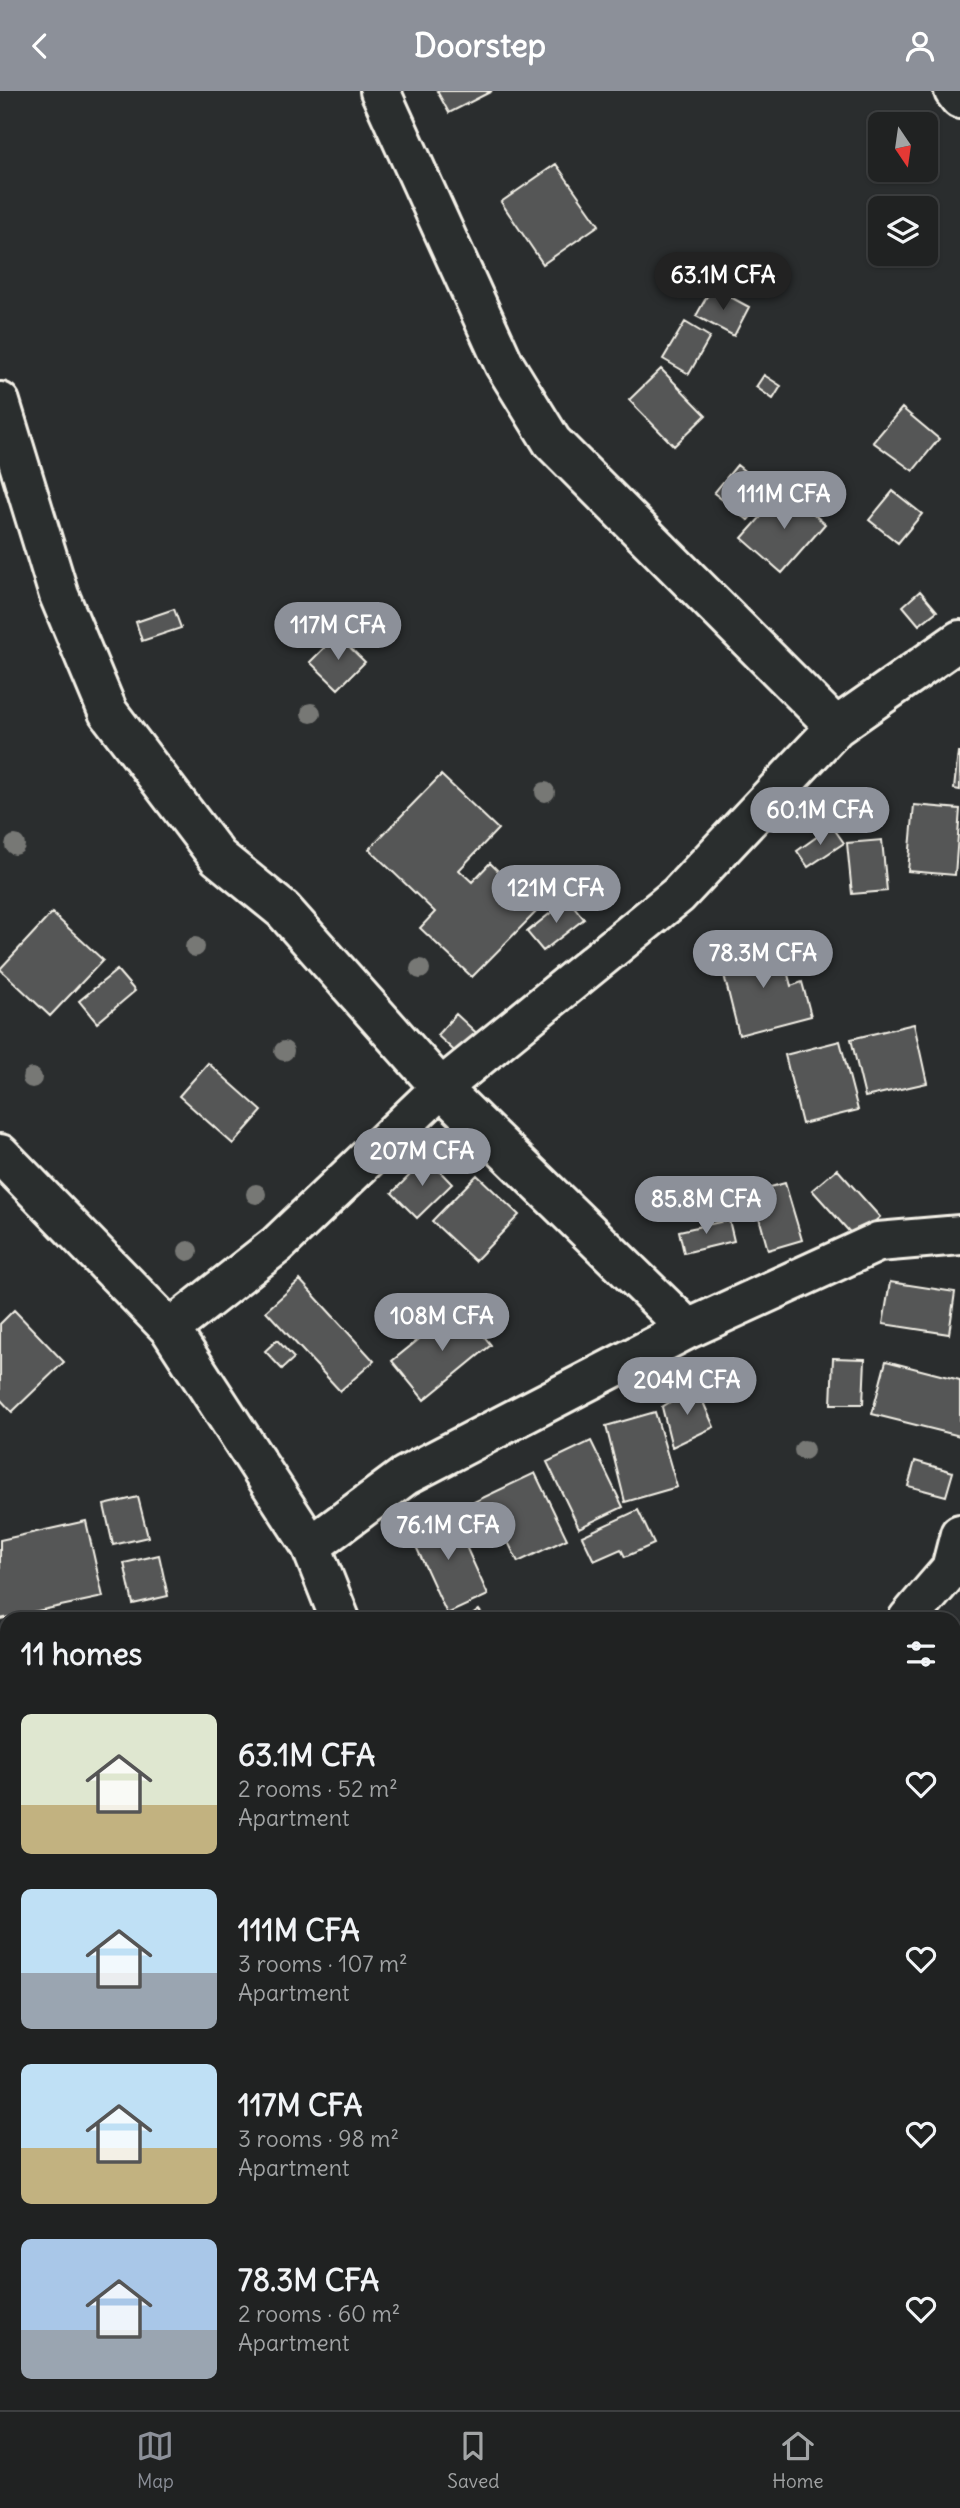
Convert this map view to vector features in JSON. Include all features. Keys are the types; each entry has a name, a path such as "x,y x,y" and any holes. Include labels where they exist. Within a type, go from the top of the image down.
{"street":[{"path":"380,91 504,364 552,442 836,727"},
{"path":"954,91 960,99"},
{"path":"0,403 59,595 108,712 218,857 283,910 442,1088 688,1329"},
{"path":"170,1329 278,1244 442,1088 678,895 836,727 957,643"},
{"path":"0,1154 170,1329 311,1546 337,1612"},
{"path":"311,1546 405,1476 688,1329 878,1242 960,1235"},
{"path":"914,1612 951,1569 960,1534"}],"building":[{"path":"437,91 492,91 449,113"},
{"path":"556,164 599,225 543,264 501,202"},
{"path":"712,287 749,307 734,336 696,316"},
{"path":"685,322 710,337 689,374 663,359"},
{"path":"661,369 706,415 674,446 629,400"},
{"path":"764,375 781,386 773,399 756,387"},
{"path":"902,408 939,439 913,471 873,442"},
{"path":"737,465 771,492 748,520 714,493"},
{"path":"786,489 825,524 782,573 742,538"},
{"path":"893,491 922,514 898,543 869,520"},
{"path":"920,591 937,611 919,625 903,606"},
{"path":"174,609 181,628 142,641 136,622"},
{"path":"337,635 365,662 338,689 310,662"},
{"path":"960,752 960,790 954,789"},
{"path":"441,775 498,829 459,870 472,882 490,863 538,910 472,977 420,928 435,912 369,849"},
{"path":"914,805 960,809 955,875 908,871"},
{"path":"832,826 844,843 808,867 797,851"},
{"path":"882,840 887,891 852,894 847,843"},
{"path":"568,899 584,919 543,951 527,932"},
{"path":"52,913 103,960 50,1016 0,969"},
{"path":"780,944 791,986 802,982 811,1016 739,1035 720,959"},
{"path":"117,970 135,991 97,1023 79,1001"},
{"path":"456,1014 483,1039 464,1060 437,1035"},
{"path":"914,1024 927,1083 865,1097 851,1039"},
{"path":"840,1041 858,1110 802,1124 785,1055"},
{"path":"208,1063 262,1111 233,1144 179,1096"},
{"path":"427,1158 452,1184 417,1218 392,1193"},
{"path":"837,1169 880,1217 855,1238 812,1190"},
{"path":"477,1175 519,1215 475,1261 432,1221"},
{"path":"785,1183 802,1240 768,1250 752,1192"},
{"path":"729,1220 734,1241 684,1253 679,1231"},
{"path":"300,1280 374,1361 340,1391 266,1311"},
{"path":"890,1282 955,1292 949,1334 883,1324"},
{"path":"460,1306 491,1345 424,1400 392,1361"},
{"path":"14,1310 64,1362 12,1412 0,1399 0,1324"},
{"path":"277,1340 294,1358 282,1369 265,1351"},
{"path":"833,1358 865,1359 863,1404 831,1404"},
{"path":"886,1361 960,1380 960,1436 872,1414"},
{"path":"696,1386 714,1427 672,1447 662,1407"},
{"path":"655,1412 677,1487 625,1502 606,1426"},
{"path":"591,1441 623,1507 579,1528 547,1462"},
{"path":"915,1461 953,1472 946,1496 908,1486"},
{"path":"535,1473 567,1539 518,1562 502,1530 490,1536 474,1502"},
{"path":"138,1497 148,1537 113,1545 104,1505"},
{"path":"638,1510 654,1544 625,1557 621,1549 594,1561 582,1536"},
{"path":"450,1511 488,1595 446,1612 408,1529"},
{"path":"86,1521 103,1597 33,1612 0,1612 0,1540"},
{"path":"159,1555 168,1596 133,1604 124,1563"}]}
